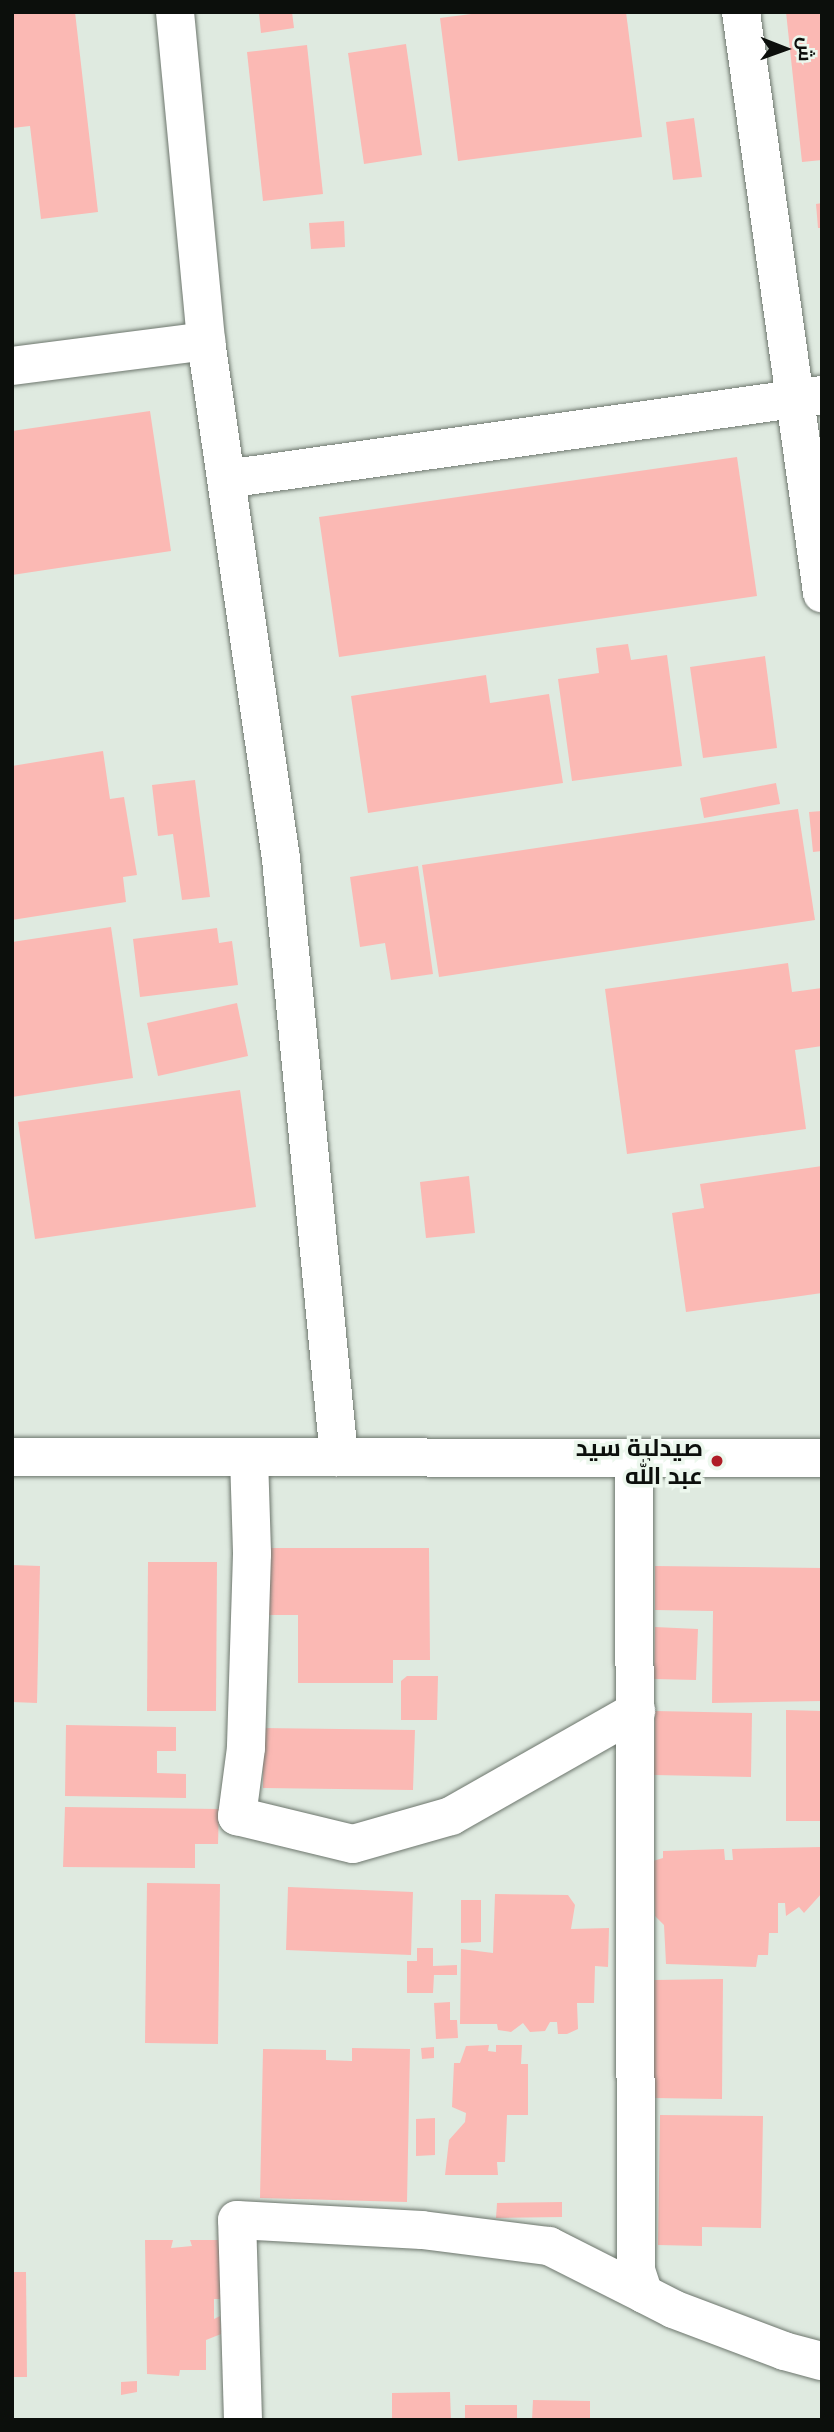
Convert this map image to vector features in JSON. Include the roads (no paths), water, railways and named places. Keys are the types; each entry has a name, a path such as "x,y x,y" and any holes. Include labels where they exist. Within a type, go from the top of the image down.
{"street":[{"path":"175,12 206,341 281,859 339,1457"},
{"path":"741,12 809,397 822,593"},
{"path":"12,366 206,341"},
{"path":"226,479 809,397"},
{"path":"12,1457 822,1458"},
{"path":"249,1457 251,1554 246,1748 237,1816 353,1843 450,1816 636,1711"},
{"path":"634,1458 636,2270 644,2294"},
{"path":"243,2420 237,2220 422,2230 549,2245 644,2294 784,2351 822,2361"}],"place":[{"name":"صيدلية سيد عبد الله","path":"717,1461"}]}
